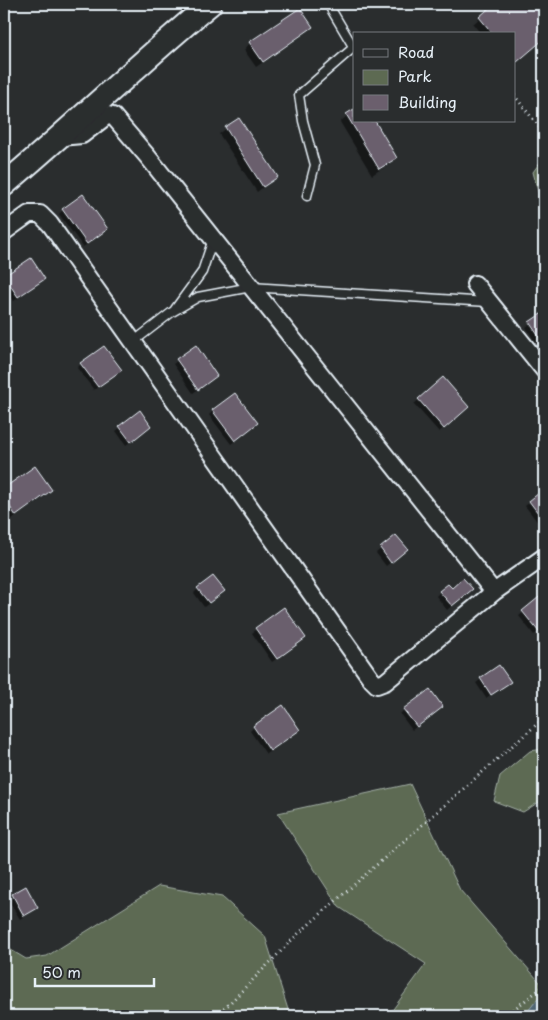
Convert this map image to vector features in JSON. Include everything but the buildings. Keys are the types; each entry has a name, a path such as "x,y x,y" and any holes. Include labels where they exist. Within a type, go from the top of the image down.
{"main road":[{"path":"4,185 60,137 164,42 210,4"}],"street":[{"path":"60,137 82,135 108,115 112,116 144,151 494,592"},
{"path":"4,232 29,214 40,214 50,224 372,680 378,685 385,682 494,592 544,557"},
{"path":"475,284 544,370"}],"lane":[{"path":"328,4 353,46"},
{"path":"308,196 315,165 303,121 299,95 353,49"},
{"path":"172,312 202,272 213,240"},
{"path":"133,342 172,312 198,297 251,287 490,302"}],"path":[{"path":"516,98 544,133"},
{"path":"217,1016 298,934 544,718"},
{"path":"505,1016 544,986"}],"green space":[{"path":"544,157 544,199 539,195 533,172"},
{"path":"544,749 544,799 523,812 494,801 500,776 530,751"},
{"path":"410,784 460,890 544,987 544,991 524,1016 388,1016 426,964 339,907 278,813"},
{"path":"159,886 222,897 265,936 290,1016 4,1016 4,944 26,959 47,956"}],"water":[{"path":"544,991 544,1016 524,1016"}]}
